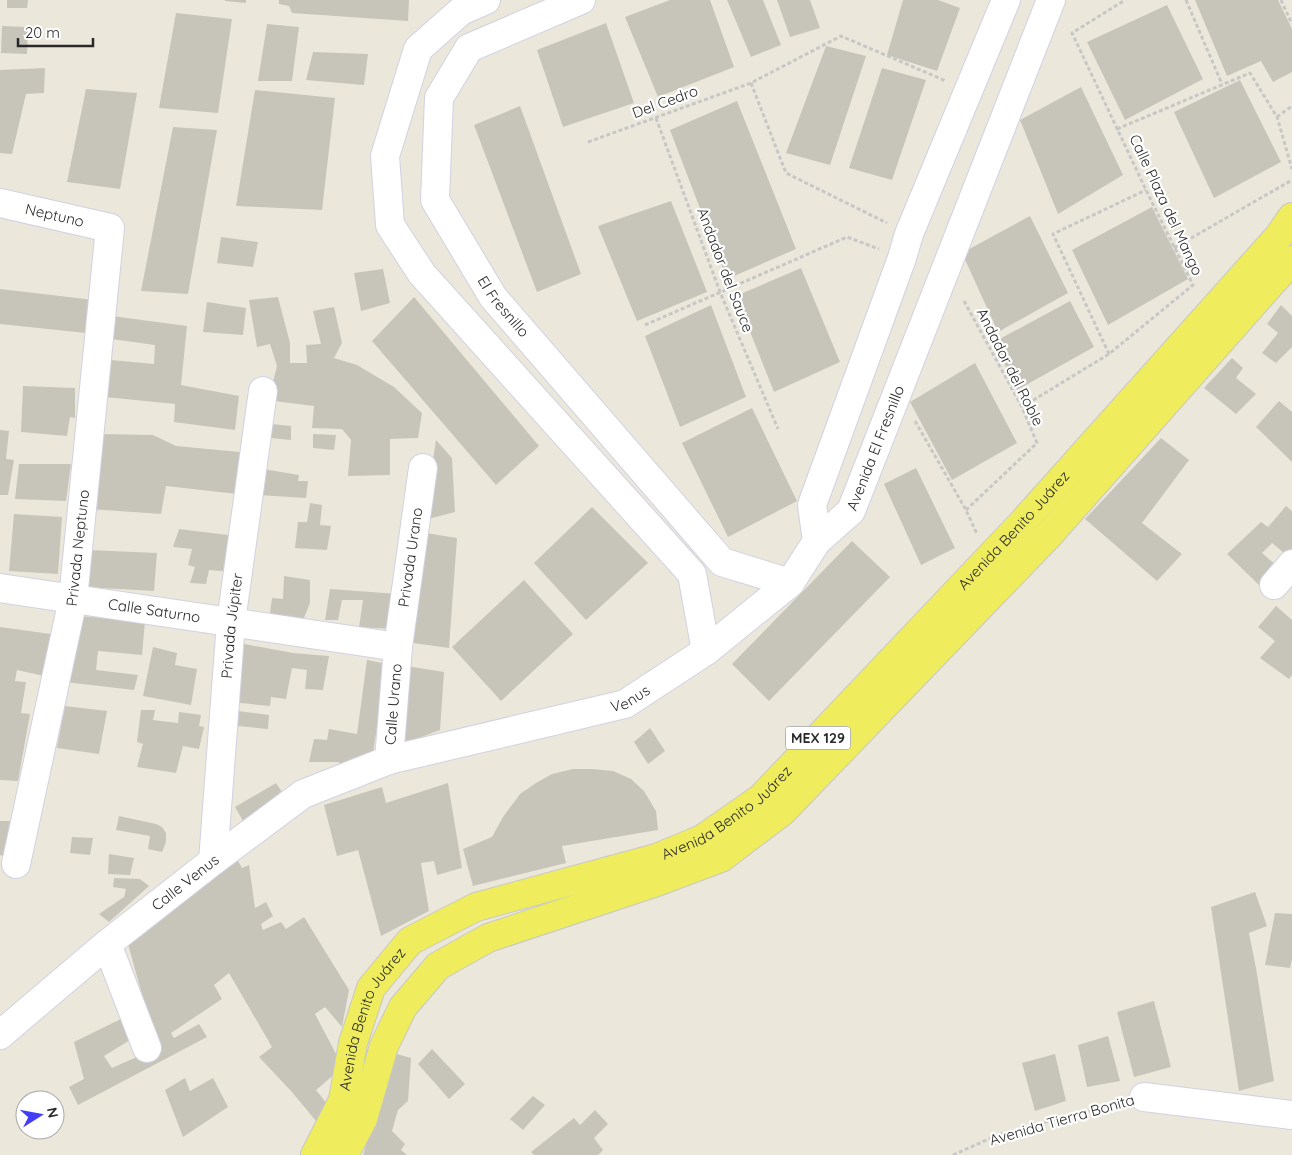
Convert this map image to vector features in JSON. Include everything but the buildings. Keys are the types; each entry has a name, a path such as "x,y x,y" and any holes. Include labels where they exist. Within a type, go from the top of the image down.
{"main road":[{"name":"Avenida Benito Juárez","path":"315,1155 343,1100 353,1043 370,988 410,941 476,907 656,858 702,839 761,798 1023,522 1278,237 1292,217"},
{"name":"Avenida Benito Juárez","path":"344,1155 363,1119 384,1046 403,1007 438,966 488,938 657,882 721,858 782,812 1050,535 1292,260"}],"street":[{"path":"486,0 461,11 418,49 385,156 390,225 422,274 692,574 706,651"},
{"name":"El Fresnillo","path":"581,0 469,48 439,98 435,200 493,297 722,562"},
{"path":"817,541 812,505 906,246 1006,0"},
{"name":"Avenida El Fresnillo","path":"817,541 851,512 1051,0"},
{"path":"418,49 456,70"},
{"name":"Neptuno","path":"0,203 110,228"},
{"name":"Privada Neptuno","path":"16,864 74,599 110,228"},
{"name":"Privada Júpiter","path":"213,861 232,622 264,391"},
{"name":"Privada Urano","path":"398,647 422,468"},
{"name":"Venus","path":"389,760 625,704 706,651 790,583 817,541"},
{"path":"693,579 722,562 790,583"},
{"path":"1274,584 1292,564"},
{"name":"Calle Saturno","path":"0,588 398,647"},
{"name":"Calle Urano","path":"389,760 398,647"},
{"name":"Calle Venus","path":"0,1036 107,944 303,794 389,760"},
{"path":"107,944 147,1048"},
{"name":"Avenida Tierra Bonita","path":"1144,1097 1292,1115"}],"path":[{"path":"1117,129 1072,33 1125,0"},
{"path":"1186,0 1222,84"},
{"path":"1281,0 1292,24"},
{"name":"Del Cedro","path":"588,142 751,83 841,36 947,82"},
{"name":"Calle Plaza del Mango","path":"1022,408 1109,354 1192,285 1117,129 1250,73 1277,117"},
{"path":"751,83 786,173 906,246"},
{"path":"1292,106 1277,117 1292,169"},
{"name":"Andador del Sauce","path":"656,118 720,292 778,429"},
{"path":"1174,248 1292,180"},
{"path":"1109,354 1053,234 1146,190"},
{"path":"645,326 846,237 906,246"},
{"name":"Andador del Roble","path":"964,301 1022,408 1037,443 966,510"},
{"path":"912,415 966,510 978,535"},
{"name":"Avenida Tierra Bonita","path":"954,1155 1000,1134 1144,1097"}]}
